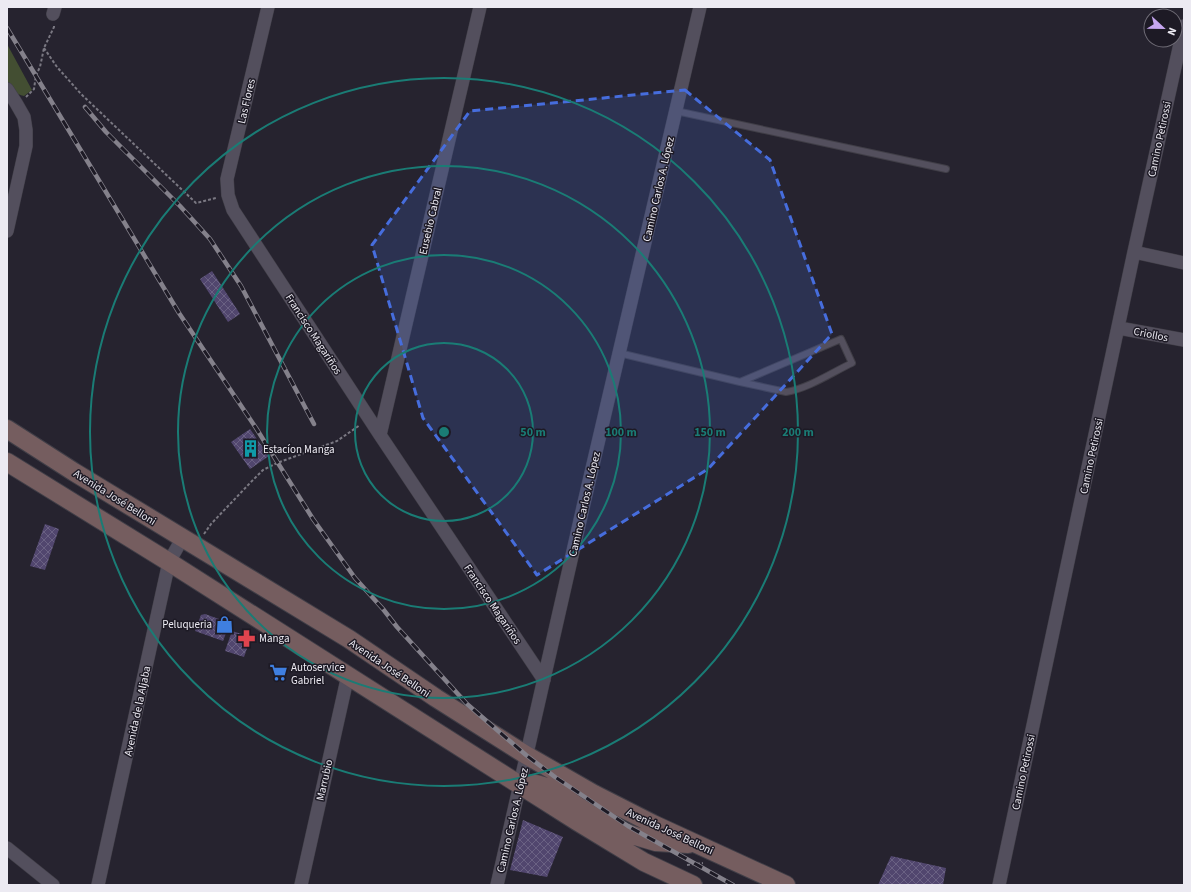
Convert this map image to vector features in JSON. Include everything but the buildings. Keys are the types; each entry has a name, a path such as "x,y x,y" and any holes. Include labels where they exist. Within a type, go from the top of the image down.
{"main road":[{"name":"Avenida José Belloni","path":"7,429 182,539 349,639 436,698 526,755 594,794 653,824 786,885"},
{"path":"7,442 50,469 74,472"},
{"path":"7,462 169,562 348,675 409,716 578,822 644,862 693,885"},
{"path":"409,716 428,717 437,720 502,764 510,764 526,755"},
{"path":"519,784 536,784 550,788 598,819 616,829 632,835 656,842 698,844"}],"street":[{"name":"Las Flores","path":"228,195 227,179 268,7"},
{"name":"Eusebio Cabral","path":"380,435 480,7"},
{"name":"Camino Carlos A. López","path":"497,885 519,784 700,7"},
{"name":"Camino Petirossi","path":"999,885 1134,252 1184,26"},
{"path":"7,89 24,117 26,130 26,146 7,231"},
{"name":"Francisco Magariños","path":"228,195 233,210 380,435 544,680"},
{"path":"1134,252 1184,263"},
{"name":"Criollos","path":"1119,328 1184,340"},
{"name":"Avenida de la Aljaba","path":"98,885 169,562 182,539"},
{"name":"Marrubio","path":"301,885 348,675"},
{"path":"7,848 53,885"}],"lane":[{"path":"676,111 946,169"},
{"path":"619,353 740,382 786,392 804,386 852,363 841,339 740,382"}],"path":[{"path":"16,103 27,97 34,89 36,75 40,67 44,48 54,27 54,10"},
{"path":"44,48 57,67 80,94 196,203 228,195"},
{"path":"211,524 263,470 277,463 337,441 370,418"}],"highlighted area":[{"path":"685,90 770,160 832,334 708,469 537,575 423,418 372,245 470,111"}],"green space":[{"path":"7,44 32,90 24,96 13,90 6,76"}],"railway":[{"path":"7,28 179,313 256,428 313,519 355,578 467,704 526,755 555,777 628,826 733,885"},
{"path":"85,107 106,132 180,206 210,239 241,286 314,424"}],"place":[{"name":"Estacíon Manga","path":"250,449"},
{"name":"Peluqueria","path":"225,624"},
{"name":"Manga","path":"246,638"},
{"name":"Autoservice Gabriel","path":"278,673"}]}
